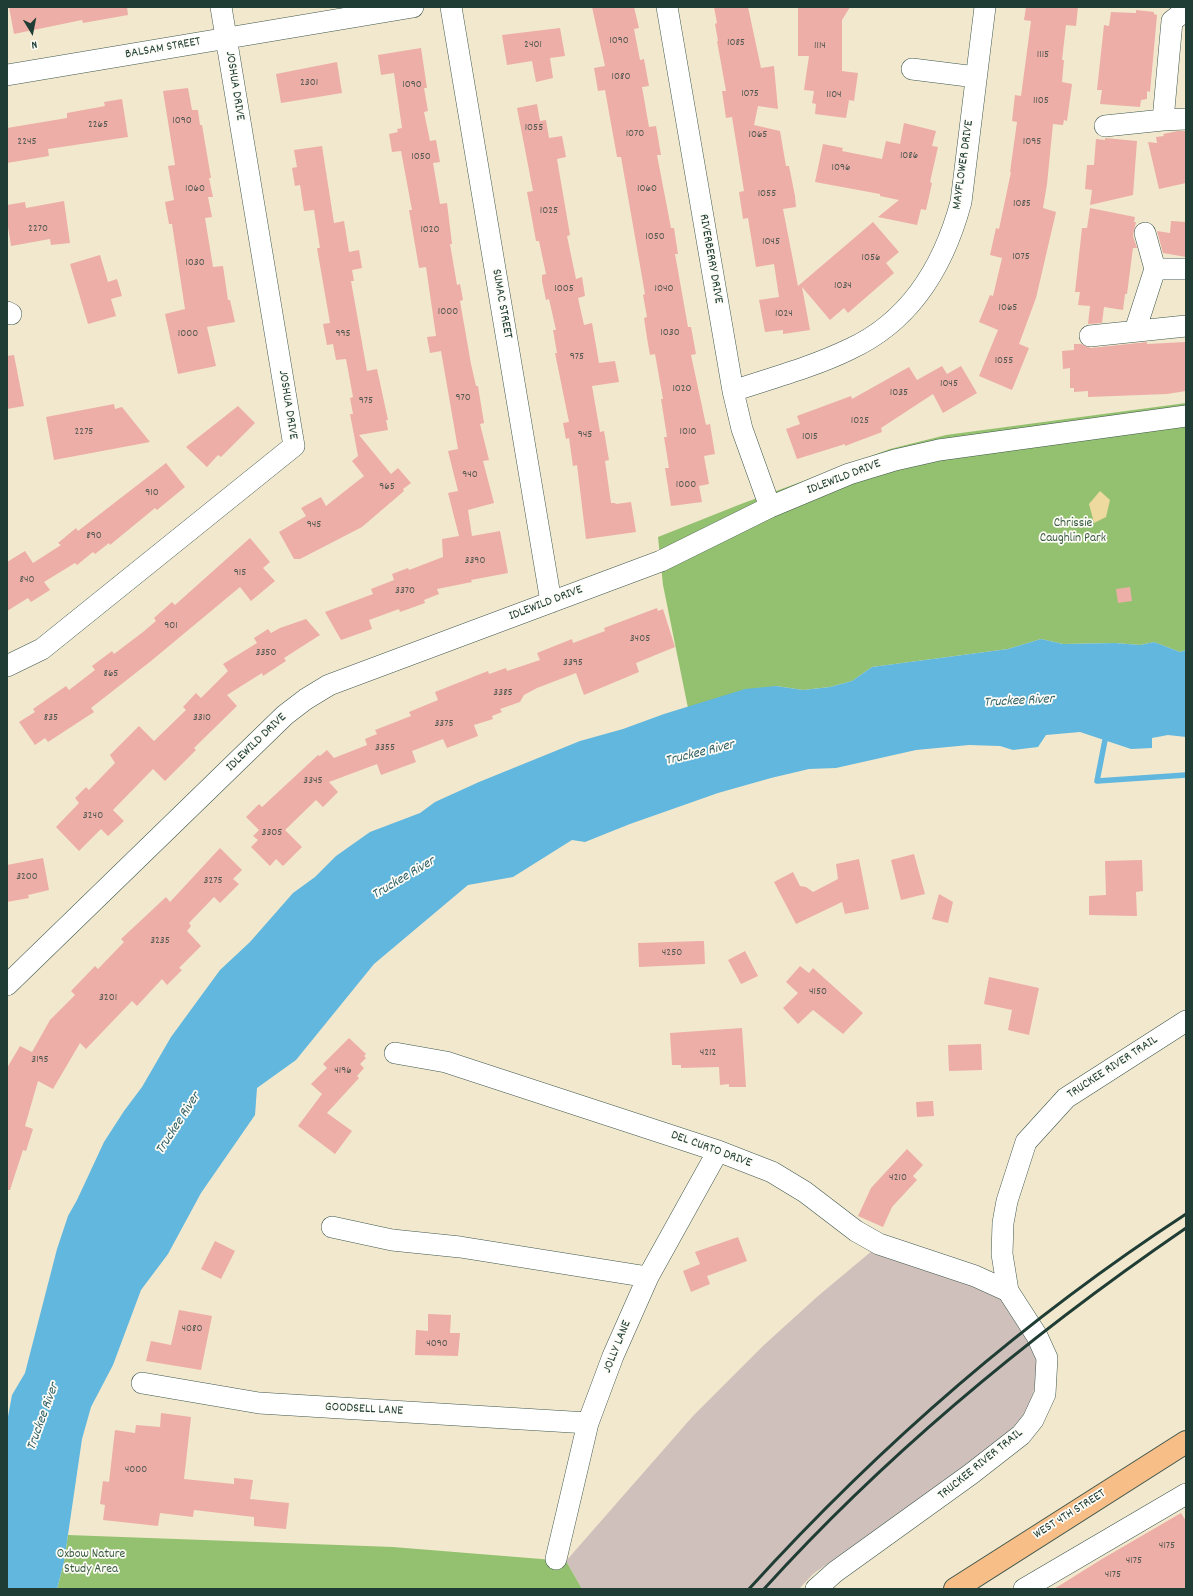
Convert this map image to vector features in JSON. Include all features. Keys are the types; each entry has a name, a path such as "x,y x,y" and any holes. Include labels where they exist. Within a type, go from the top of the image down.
{"main road":[{"name":"WEST 4TH STREET","path":"955,1589 1186,1442"}],"street":[{"name":"JOSHUA DRIVE","path":"7,666 42,649 294,446 221,7"},
{"name":"BALSAM STREET","path":"7,75 413,7"},
{"name":"SUMAC STREET","path":"451,7 551,602"},
{"name":"RIVERBERRY DRIVE","path":"667,7 733,391 742,429 770,507"},
{"name":"MAYFLOWER DRIVE","path":"733,391 821,362 851,349 880,331 904,310 924,287 940,261 953,233 961,202 985,7"},
{"path":"1163,120 1172,21 1186,10"},
{"path":"912,70 976,77"},
{"path":"1105,126 1186,119"},
{"path":"1135,331 1155,269 1145,233"},
{"path":"1155,269 1186,269"},
{"path":"1090,336 1186,326"},
{"name":"IDLEWILD DRIVE","path":"7,985 285,715 306,699 329,685 661,561 770,507 849,474 931,451 1186,416"},
{"name":"TRUCKEE RIVER TRAIL","path":"816,1589 835,1572 919,1513 989,1461 1021,1435 1033,1420 1045,1394 1047,1358 1037,1336 1008,1291 1002,1254 1003,1223 1007,1201 1026,1142 1066,1098 1186,1021"},
{"name":"DEL CURTO DRIVE","path":"395,1053 446,1062 718,1151 772,1172 805,1192 856,1231 879,1244 975,1276 1008,1291"},
{"name":"JOLLY LANE","path":"556,1559 588,1423 613,1356 648,1277 718,1151"},
{"path":"332,1227 392,1240 460,1248 648,1277"},
{"name":"GOODSELL LANE","path":"142,1383 259,1403 588,1423"},
{"path":"1024,1589 1186,1494"}],"shaded area":[{"path":"873,1250 978,1287 1001,1299 1035,1350 1037,1371 1033,1395 1024,1416 998,1443 813,1574 799,1589 582,1589 566,1561 693,1416 764,1345 818,1296"}],"green space":[{"name":"Chrissie Caughlin Park","path":"1186,403 1186,650 1180,652 1154,642 1140,645 1115,643 1063,644 1041,639 1008,649 872,667 852,681 830,687 803,690 776,686 688,708 663,585 658,537 741,504 890,449 946,435"},
{"name":"Oxbow Nature Study Area","path":"68,1535 393,1547 566,1561 582,1589 57,1589 64,1562"}],"sand":[{"path":"1100,491 1110,500 1106,517 1094,523 1089,504"}],"water":[{"name":"Truckee River","path":"1041,639 1063,644 1115,643 1140,645 1154,642 1180,652 1186,650 1186,737 1168,735 1152,738 1152,748 1131,749 1080,732 1046,735 1038,747 1013,750 1000,746 969,745 916,750 836,768 809,769 771,778 718,793 630,824 585,842 572,840 513,877 468,885 374,964 296,1060 257,1088 255,1115 201,1193 168,1254 141,1290 113,1365 91,1407 82,1439 64,1562 57,1589 7,1589 7,1422 12,1395 25,1373 57,1249 68,1216 104,1142 142,1087 171,1037 220,970 250,942 293,893 315,877 336,856 370,832 420,813 435,802 479,782 580,741 623,729 664,714 745,689 776,686 803,690 830,687 852,681 872,667 1008,649"}],"building":[{"path":"9,7 127,7 128,15 83,23 82,20 14,34"},
{"path":"592,7 634,7 639,28 634,29 640,60 644,59 649,86 642,87 649,127 656,126 661,155 657,155 671,228 674,228 678,254 675,254 688,327 691,327 696,354 691,355 706,425 710,424 715,454 704,456 709,484 699,486 702,502 671,506 665,468 669,468 664,437 667,437 661,399 663,399 655,354 650,355 647,338 644,318 647,317 643,295 645,294 621,157 617,157 605,90 598,91 594,68 605,66"},
{"path":"714,7 748,7 761,68 774,66 778,109 758,106 754,125 780,131 786,166 789,166 795,196 796,207 783,209 798,286 873,222 899,252 886,263 894,273 848,313 844,308 830,320 802,287 810,330 783,334 783,330 765,332 759,300 779,297 774,264 756,267 748,218 743,219 739,192 744,191 732,117 726,118 722,91 726,91 717,41 715,24 717,23"},
{"path":"798,7 850,7 842,20 842,71 858,73 854,101 849,100 846,118 815,114 816,104 812,103 814,91 804,90 809,56 798,56"},
{"path":"1026,7 1078,7 1076,26 1066,25 1062,60 1064,60 1062,82 1072,84 1067,121 1064,120 1063,125 1053,124 1043,208 1056,212 1036,298 1019,344 1029,348 1012,390 979,376 998,330 979,322 990,295 993,296 1002,258 990,255 996,228 999,229 1011,172 1017,122 1012,121 1015,95 1021,96 1031,21 1024,20"},
{"path":"1136,10 1154,12 1154,14 1157,15 1150,92 1147,91 1147,99 1141,100 1140,107 1100,104 1102,90 1097,90 1104,25 1109,26 1111,12 1136,13"},
{"path":"560,28 565,56 550,58 553,78 536,82 532,61 507,65 502,35"},
{"path":"421,48 427,88 424,88 428,111 424,112 430,141 436,140 440,162 433,163 440,204 447,203 452,244 450,244 457,285 460,284 463,300 460,301 471,364 476,386 478,386 484,423 480,424 489,460 483,461 494,503 468,510 472,536 500,531 508,573 471,580 472,582 437,589 439,594 424,600 425,603 400,612 399,609 369,620 372,629 341,640 325,612 373,594 371,589 394,580 392,574 408,568 409,570 443,557 442,539 459,536 448,493 458,491 448,451 458,449 441,351 430,353 427,337 436,336 426,267 419,268 409,210 412,210 401,151 392,152 389,134 398,132 397,129 402,128 394,73 381,75 378,55"},
{"path":"337,62 342,93 281,103 276,74"},
{"path":"188,88 192,110 198,110 200,125 202,125 211,178 209,178 213,197 208,197 212,217 205,218 213,267 223,266 228,300 230,300 235,322 207,327 216,366 178,374 165,314 185,309 172,224 169,224 165,202 174,200 168,166 175,165 163,91"},
{"path":"122,99 128,137 48,149 49,156 7,163 7,128 67,118 67,113 105,106 104,102"},
{"path":"537,104 540,121 546,120 549,138 562,136 566,157 557,159 570,235 567,236 576,279 582,277 585,296 578,298 584,325 592,323 599,363 615,361 619,382 592,386 600,432 604,431 609,460 605,461 611,503 616,504 631,502 636,532 586,539 577,465 573,466 569,438 566,439 563,423 569,422 555,353 557,353 553,330 556,330 549,299 546,300 542,281 542,275 546,274 539,241 536,241 527,192 533,191 517,108"},
{"path":"904,123 936,131 932,146 938,147 930,182 932,183 926,210 921,209 917,225 878,217 899,200 880,196 880,194 815,182 823,144 843,148 842,151 882,159 886,141 900,144"},
{"path":"1178,131 1186,131 1186,183 1159,189 1148,142 1157,143 1156,137"},
{"path":"1105,138 1137,141 1133,195 1090,205 1092,190 1085,189 1087,165 1094,165 1096,139 1105,140"},
{"path":"322,146 334,223 344,221 349,252 359,250 362,268 352,270 354,281 351,281 367,371 377,369 388,420 386,420 388,430 359,435 391,474 398,468 411,483 403,489 404,491 362,527 300,559 294,559 279,532 306,516 301,508 321,497 326,506 364,476 352,461 358,456 350,414 353,414 350,398 353,397 346,359 336,360 333,344 327,345 323,324 330,323 317,248 320,248 314,210 304,211 300,185 295,186 292,168 297,167 294,150"},
{"path":"64,201 70,243 51,245 50,239 11,246 7,220 7,205 25,202 26,208"},
{"path":"1090,208 1135,217 1134,222 1136,222 1133,236 1137,248 1133,248 1127,294 1125,294 1123,310 1104,307 1102,323 1088,324 1090,306 1078,305 1080,292 1075,292 1082,228 1087,228"},
{"path":"1171,221 1186,222 1186,257 1163,253 1157,231 1170,233"},
{"path":"100,255 108,282 117,279 122,296 111,299 116,316 88,324 70,264"},
{"path":"1147,342 1147,344 1186,342 1186,391 1167,394 1088,397 1088,391 1074,392 1074,388 1070,388 1070,368 1063,369 1062,351 1074,350 1074,344 1081,344 1091,348"},
{"path":"14,355 24,406 7,409 7,356"},
{"path":"942,366 947,374 961,366 977,393 943,413 933,394 881,428 882,432 845,446 845,444 797,459 786,429 800,424 797,416 851,396 852,399 909,367 917,380"},
{"path":"114,404 115,409 122,407 150,442 54,460 46,417"},
{"path":"238,406 255,423 221,457 218,455 207,467 186,447"},
{"path":"166,463 185,487 157,510 155,508 110,545 109,543 95,554 93,552 77,565 75,563 44,582 50,590 31,602 28,598 7,611 7,562 25,551 33,563 61,545 58,543 76,528 78,531"},
{"path":"250,538 270,562 263,568 275,581 251,601 240,587 151,661 91,708 94,712 48,742 45,738 35,745 19,722 35,712 33,709 66,686 69,690 95,670 92,666 112,651 114,654 143,632 156,621 154,618 172,602 175,605"},
{"path":"1130,587 1132,601 1118,603 1116,589"},
{"path":"657,608 658,611 663,609 675,647 636,663 639,672 584,695 576,673 537,688 524,695 520,702 500,709 502,712 492,716 493,719 474,725 478,736 447,748 443,739 412,751 416,762 381,775 377,764 329,782 338,792 323,807 316,800 285,830 302,847 283,866 276,859 270,866 251,847 258,840 253,836 259,830 246,817 259,804 262,807 318,755 320,756 327,750 334,758 367,745 365,739 377,734 375,730 411,716 409,712 438,700 435,692 488,671 489,674 506,668 507,671 540,660 537,653 572,639 573,643 605,631 604,628"},
{"path":"306,619 320,635 284,658 286,661 263,676 262,673 227,695 237,706 194,748 196,750 165,781 153,769 113,810 124,821 108,836 101,829 79,851 56,827 79,803 75,798 86,787 89,790 115,763 110,755 139,726 154,741 186,710 183,707 196,693 201,698 228,671 223,664 257,643 254,638 268,629 271,633 280,628"},
{"path":"220,848 242,870 233,879 239,884 220,903 214,897 189,923 191,926 187,931 201,946 179,968 182,970 167,985 162,979 137,1006 132,1001 86,1049 80,1043 53,1089 38,1081 25,1126 33,1129 26,1151 23,1150 10,1190 7,1190 7,1068 20,1046 32,1052 50,1020 75,995 71,991 95,966 98,969 124,942 121,939 166,897 170,902"},
{"path":"914,854 925,894 901,900 891,860"},
{"path":"43,858 49,890 28,895 29,898 7,902 7,865"},
{"path":"859,859 869,909 845,914 842,902 796,924 774,882 793,872 800,886 806,887 813,892 838,879 836,864"},
{"path":"1142,860 1143,891 1136,892 1137,916 1089,915 1089,896 1106,895 1105,861"},
{"path":"939,894 953,902 948,923 932,919"},
{"path":"704,941 705,964 639,967 638,943"},
{"path":"745,951 758,976 741,984 728,960"},
{"path":"800,966 809,973 813,968 863,1013 843,1034 813,1010 798,1024 783,1008 798,993 786,982"},
{"path":"989,977 1039,988 1029,1035 1008,1030 1012,1010 984,1004"},
{"path":"742,1028 746,1087 729,1087 729,1084 720,1085 719,1067 681,1068 681,1065 672,1065 670,1033"},
{"path":"349,1038 366,1054 364,1056 366,1058 360,1064 364,1068 357,1076 359,1078 327,1113 352,1131 335,1154 298,1126 322,1094 311,1084 327,1068 323,1064"},
{"path":"981,1044 982,1070 949,1071 948,1045"},
{"path":"933,1101 934,1116 917,1117 916,1102"},
{"path":"907,1149 923,1165 913,1176 917,1180 892,1207 883,1227 858,1216 871,1188"},
{"path":"738,1237 747,1261 707,1276 710,1284 691,1292 683,1271 700,1264 695,1252"},
{"path":"215,1241 235,1251 221,1279 201,1269"},
{"path":"179,1310 212,1316 201,1370 146,1361 151,1341 171,1345"},
{"path":"428,1314 451,1315 450,1333 460,1333 458,1356 415,1355 416,1330 428,1331"},
{"path":"161,1413 191,1417 184,1479 234,1484 234,1478 253,1480 250,1499 289,1503 286,1529 254,1526 254,1517 194,1510 193,1517 160,1513 158,1526 103,1520 105,1505 100,1504 103,1481 109,1482 115,1430 135,1433 136,1425 160,1427"},
{"path":"1181,1513 1186,1521 1186,1589 1054,1589 1102,1559"}],"waterway":[{"path":"1105,740 1097,781 1186,775"}],"railway":[{"path":"749,1589 798,1536 849,1485 956,1388 1011,1341 1068,1297 1126,1254 1186,1214"},
{"path":"764,1589 861,1489 964,1396 1073,1309 1186,1228"}]}
